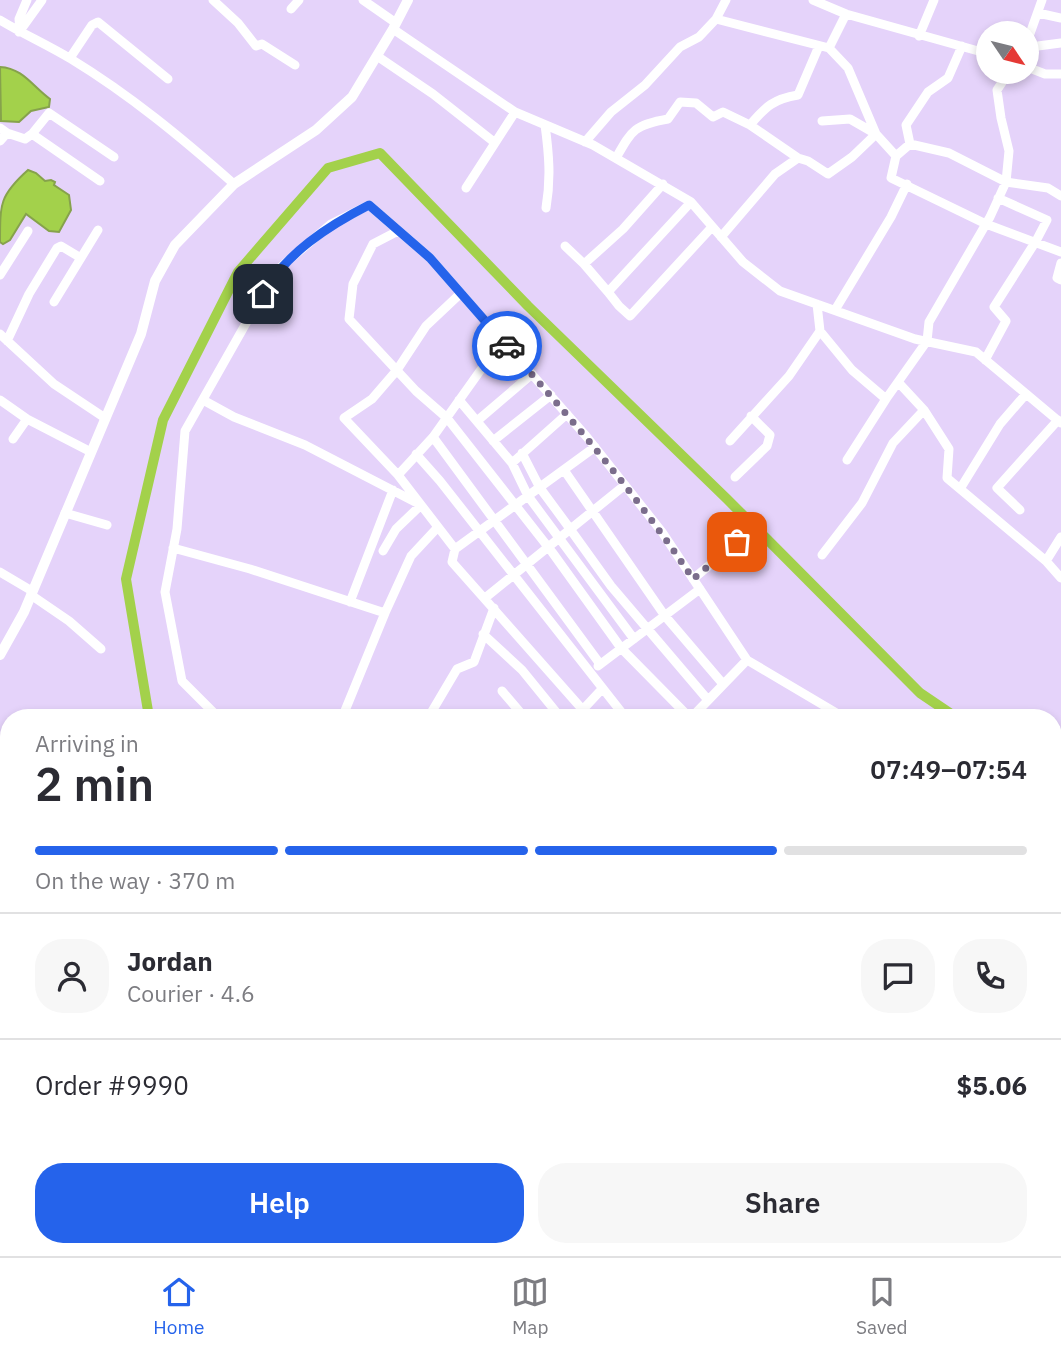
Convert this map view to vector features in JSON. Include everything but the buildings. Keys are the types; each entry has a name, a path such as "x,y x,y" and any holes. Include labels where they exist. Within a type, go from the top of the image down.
{"main road":[{"path":"0,655 31,593 141,334 155,281 175,245 234,184 316,130 352,97 408,0"}],"street":[{"path":"20,31 19,19 27,0"},
{"path":"20,31 42,0"},
{"path":"213,0 238,23 256,46 262,44 295,65"},
{"path":"291,9 299,0"},
{"path":"363,0 394,26 515,112 585,142 691,202 744,262 780,290 927,341 976,352 1059,422 997,488 1020,510"},
{"path":"585,142 611,112 645,85 680,47 699,37 716,19 726,0"},
{"path":"813,0 846,14 976,50"},
{"path":"919,36 934,0"},
{"path":"1035,21 1042,0"},
{"path":"1038,13 1061,18"},
{"path":"829,48 846,14"},
{"path":"716,19 829,48 848,68 876,134"},
{"path":"0,20 70,58 173,130 234,184"},
{"path":"70,58 92,25 98,22 168,79"},
{"path":"1040,46 1061,43"},
{"path":"750,125 765,107 782,98 798,95 819,46"},
{"path":"910,144 906,125 928,92 948,78 962,46"},
{"path":"377,56 433,94 494,142"},
{"path":"1040,72 1061,75"},
{"path":"848,460 927,341 929,322 986,224 1006,182 1009,151 997,90 1001,84"},
{"path":"616,158 632,131 651,122 668,120 680,102 696,103 713,117 723,112 750,125 828,174 852,157 876,134"},
{"path":"466,188 515,112"},
{"path":"0,141 4,131 25,139 48,113 114,157"},
{"path":"822,121 850,119 876,134 896,156"},
{"path":"545,125 550,156 546,208"},
{"path":"32,134 100,181"},
{"path":"910,144 896,156 891,177 986,224 1061,252"},
{"path":"910,144 949,153 1006,182 1048,188 1061,196"},
{"path":"721,237 775,174 799,158"},
{"path":"584,264 623,229 663,184"},
{"path":"835,310 891,217 907,184"},
{"path":"985,360 1006,321 994,307 1037,241 1047,220 998,198"},
{"path":"608,292 691,202"},
{"path":"210,709 182,681 165,592 173,548 185,431 275,272 331,224 369,205 430,258 595,447 662,532 747,660 830,709"},
{"path":"565,246 630,316 712,227"},
{"path":"54,302 98,230"},
{"path":"398,230 373,244 353,284 349,319 416,391 447,418 548,547 621,648 681,709"},
{"path":"0,275 28,231"},
{"path":"81,258 61,246 57,248 3,338 54,384 104,418"},
{"path":"1061,263 1057,278 1061,280"},
{"path":"455,549 398,475 344,418 372,399 397,370 426,326 461,293"},
{"path":"817,304 820,331 852,370 886,399"},
{"path":"730,441 789,376 820,331"},
{"path":"398,475 447,418 502,340"},
{"path":"477,421 532,374"},
{"path":"898,382 924,410 949,449 947,478 1046,561 1061,578"},
{"path":"960,489 1000,424 1026,394"},
{"path":"493,441 551,396"},
{"path":"0,400 27,419 91,452"},
{"path":"203,400 234,417 305,445 421,505"},
{"path":"459,400 512,463 528,496 634,639"},
{"path":"822,555 862,503 893,443 924,410"},
{"path":"512,463 567,414"},
{"path":"735,477 767,446 770,435 751,416"},
{"path":"13,439 27,419"},
{"path":"433,436 600,664"},
{"path":"583,709 452,562 455,549 595,447"},
{"path":"522,453 540,488 611,586 708,700"},
{"path":"416,454 480,531 619,709"},
{"path":"564,470 664,616 723,684"},
{"path":"485,598 569,527 625,485"},
{"path":"350,602 393,490"},
{"path":"383,551 396,529 421,505"},
{"path":"65,513 107,525"},
{"path":"346,709 411,556 438,527"},
{"path":"1046,561 1061,537"},
{"path":"693,579 737,542"},
{"path":"173,548 250,569 385,613"},
{"path":"0,572 69,621 100,649"},
{"path":"589,673 700,589"},
{"path":"433,709 457,669 474,662 494,608"},
{"path":"483,634 522,670 554,709"},
{"path":"699,709 747,660"},
{"path":"590,709 602,689"},
{"path":"502,691 517,709"}],"shaded area":[{"path":"0,67 15,71 27,79 50,99 49,107 31,111 19,122 1,121"},
{"path":"28,170 45,181 55,182 54,185 69,195 71,210 59,232 49,231 26,214 10,240 3,244 0,242 1,209 7,193"}],"waterway":[{"path":"148,709 126,579 163,420 238,272 328,168 380,153 528,306 727,499 920,693 944,709"}],"way so far":[{"path":"507,346 595,447 662,532 693,579 737,542"}],"route":[{"path":"263,294 275,272 331,224 369,205 430,258 507,346"}]}
